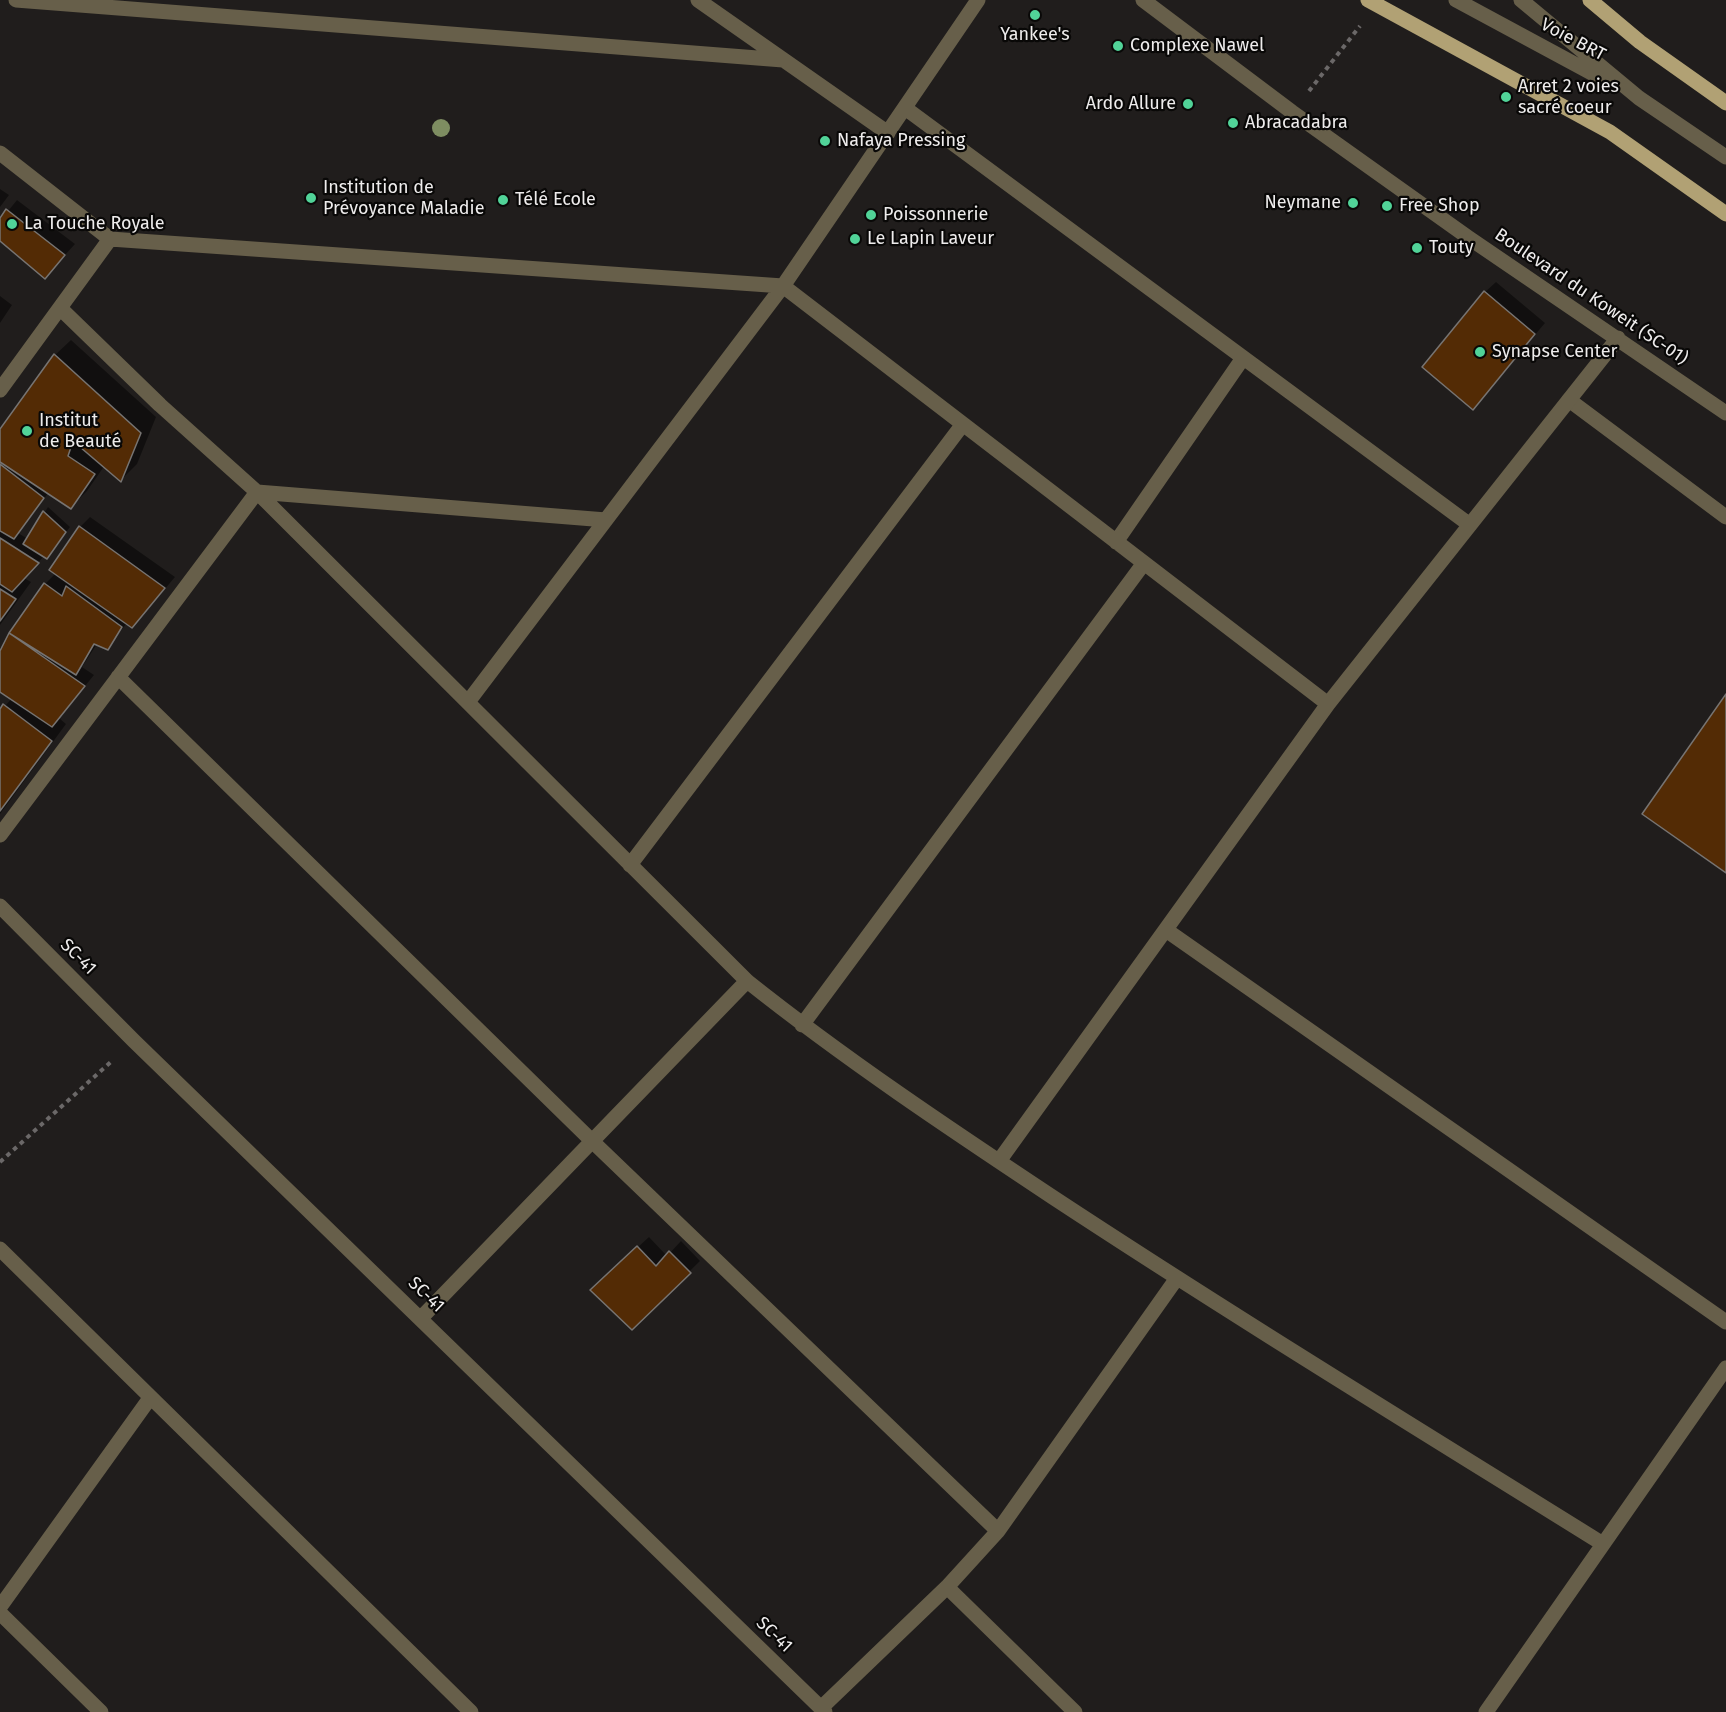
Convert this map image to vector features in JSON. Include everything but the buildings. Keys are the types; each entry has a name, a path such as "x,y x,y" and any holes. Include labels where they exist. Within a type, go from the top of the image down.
{"main road":[{"path":"1590,0 1640,42 1726,103"},
{"path":"1372,3 1610,132 1726,214"}],"street":[{"path":"16,0 783,60"},
{"path":"698,0 888,133"},
{"path":"468,702 783,286 978,0"},
{"name":"Boulevard du Koweit (SC-01)","path":"1143,0 1292,112 1469,238 1726,413"},
{"name":"Voie BRT","path":"1456,0 1639,98"},
{"name":"Voie BRT","path":"1521,0 1639,98 1726,157"},
{"path":"905,108 1470,525"},
{"path":"0,153 110,239 783,286 1328,704"},
{"path":"0,390 110,239"},
{"path":"60,308 160,405 257,492 747,981 802,1025 999,1161 1177,1278 1603,1544"},
{"path":"999,1161 1328,704 1618,338"},
{"path":"1116,542 1243,358"},
{"path":"1569,400 1726,517"},
{"path":"630,865 963,424"},
{"path":"257,492 606,520"},
{"path":"0,835 257,492"},
{"path":"802,1025 1144,563"},
{"path":"118,677 592,1141 998,1531"},
{"name":"SC-41","path":"0,906 134,1041 823,1710"},
{"path":"1166,930 1726,1322"},
{"path":"421,1318 747,981"},
{"path":"0,1249 471,1712"},
{"path":"823,1710 947,1587 998,1531 1177,1278"},
{"path":"1486,1712 1726,1368"},
{"path":"0,1607 150,1398"},
{"path":"947,1587 1075,1712"},
{"path":"0,1613 101,1712"}],"path":[{"path":"1292,112 1372,3"},
{"path":"0,1161 134,1041"}],"place":[{"name":"Yankee's","path":"1035,15"},
{"name":"Complexe Nawel","path":"1118,46"},
{"name":"Arret 2 voies sacré coeur","path":"1506,97"},
{"name":"Ardo Allure","path":"1188,104"},
{"name":"Abracadabra","path":"1233,123"},
{"name":"Nafaya Pressing","path":"825,141"},
{"name":"Institution de Prévoyance Maladie","path":"311,198"},
{"name":"Télé Ecole","path":"503,200"},
{"name":"Neymane","path":"1353,203"},
{"name":"Free Shop","path":"1387,206"},
{"name":"Poissonnerie","path":"871,215"},
{"name":"La Touche Royale","path":"12,224"},
{"name":"Le Lapin Laveur","path":"855,239"},
{"name":"Touty","path":"1417,248"},
{"name":"Synapse Center","path":"1480,352"},
{"name":"Institut de Beauté","path":"27,431"}]}
